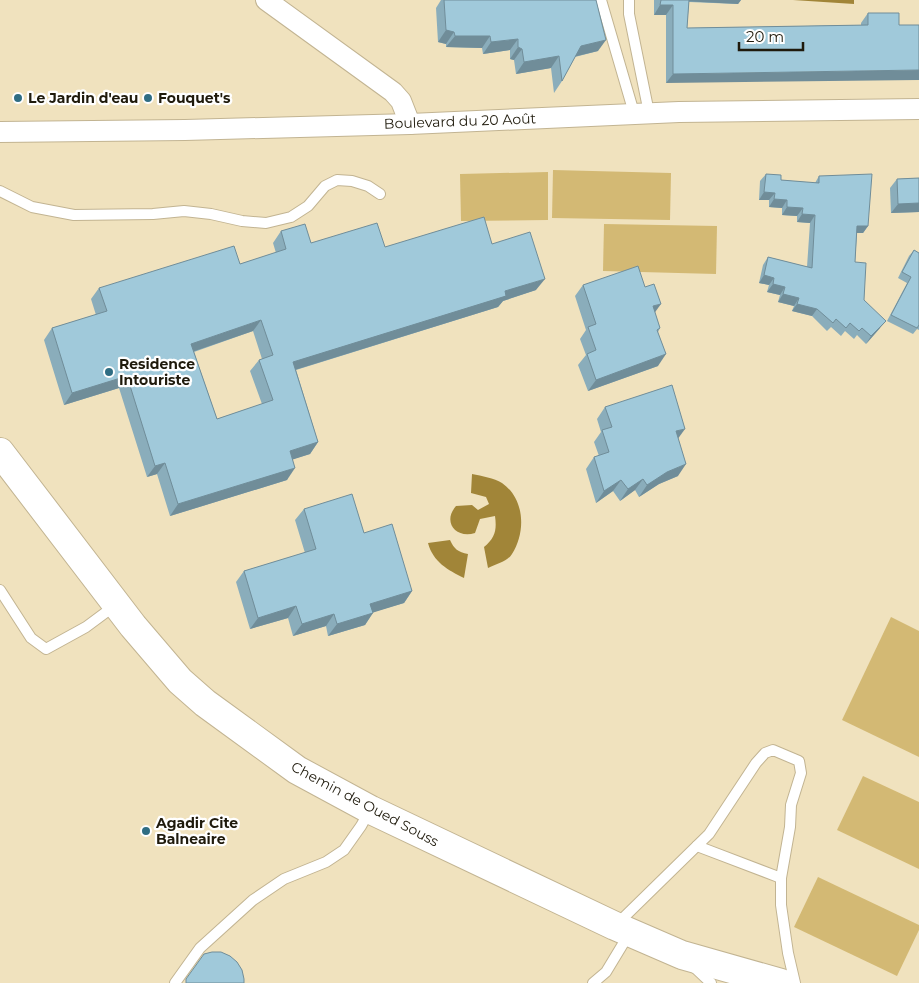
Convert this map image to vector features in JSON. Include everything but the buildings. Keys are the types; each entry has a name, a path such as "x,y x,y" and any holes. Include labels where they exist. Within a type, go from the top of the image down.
{"street":[{"path":"266,0 393,92 401,101 410,124"},
{"name":"Boulevard du 20 Août","path":"0,132 185,130 410,124 642,113 919,109"},
{"name":"Chemin de Oued Souss","path":"0,452 161,660 180,681 205,703 297,770 370,810 622,929 682,955 781,983"}],"lane":[{"path":"601,0 642,113"},
{"path":"629,0 629,14 642,113"},
{"path":"0,191 32,207 74,215 153,214 184,211 266,223 291,217 308,206 325,186 337,180 352,181 368,186 380,194"},
{"path":"0,590 31,638 46,648 86,627 117,604"},
{"path":"593,983 606,972 622,929 709,834 756,763 765,753 773,750 799,761 801,773 791,804 790,826 781,878 782,905 788,953 795,983"},
{"path":"175,983 200,948 253,900 284,879 326,862 344,850 370,810"},
{"path":"697,846 781,878"},
{"path":"682,955 711,983"}],"shaded area":[{"path":"793,0 854,0 854,4"},
{"path":"553,170 671,173 670,220 552,218"},
{"path":"548,172 548,220 461,221 460,174"},
{"path":"604,224 717,226 716,274 603,271"},
{"path":"472,474 492,478 502,483 515,498 521,516 520,536 512,554 504,561 488,568 484,547 491,540 494,533 496,525 495,516 480,519 475,533 468,534 462,534 453,528 450,518 456,506 472,505 478,510 489,504 486,497 471,493"},
{"path":"450,540 457,550 468,554 464,578 437,560 430,550 428,543"},
{"path":"891,617 919,631 919,757 842,720"},
{"path":"863,776 919,802 919,869 837,830"},
{"path":"818,877 919,925 919,930 897,976 794,927"}],"place":[{"name":"Le Jardin d'eau","path":"18,98"},
{"name":"Fouquet's","path":"148,98"},
{"name":"Residence Intouriste","path":"109,372"},
{"name":"Agadir Cite Balneaire","path":"146,831"}]}
